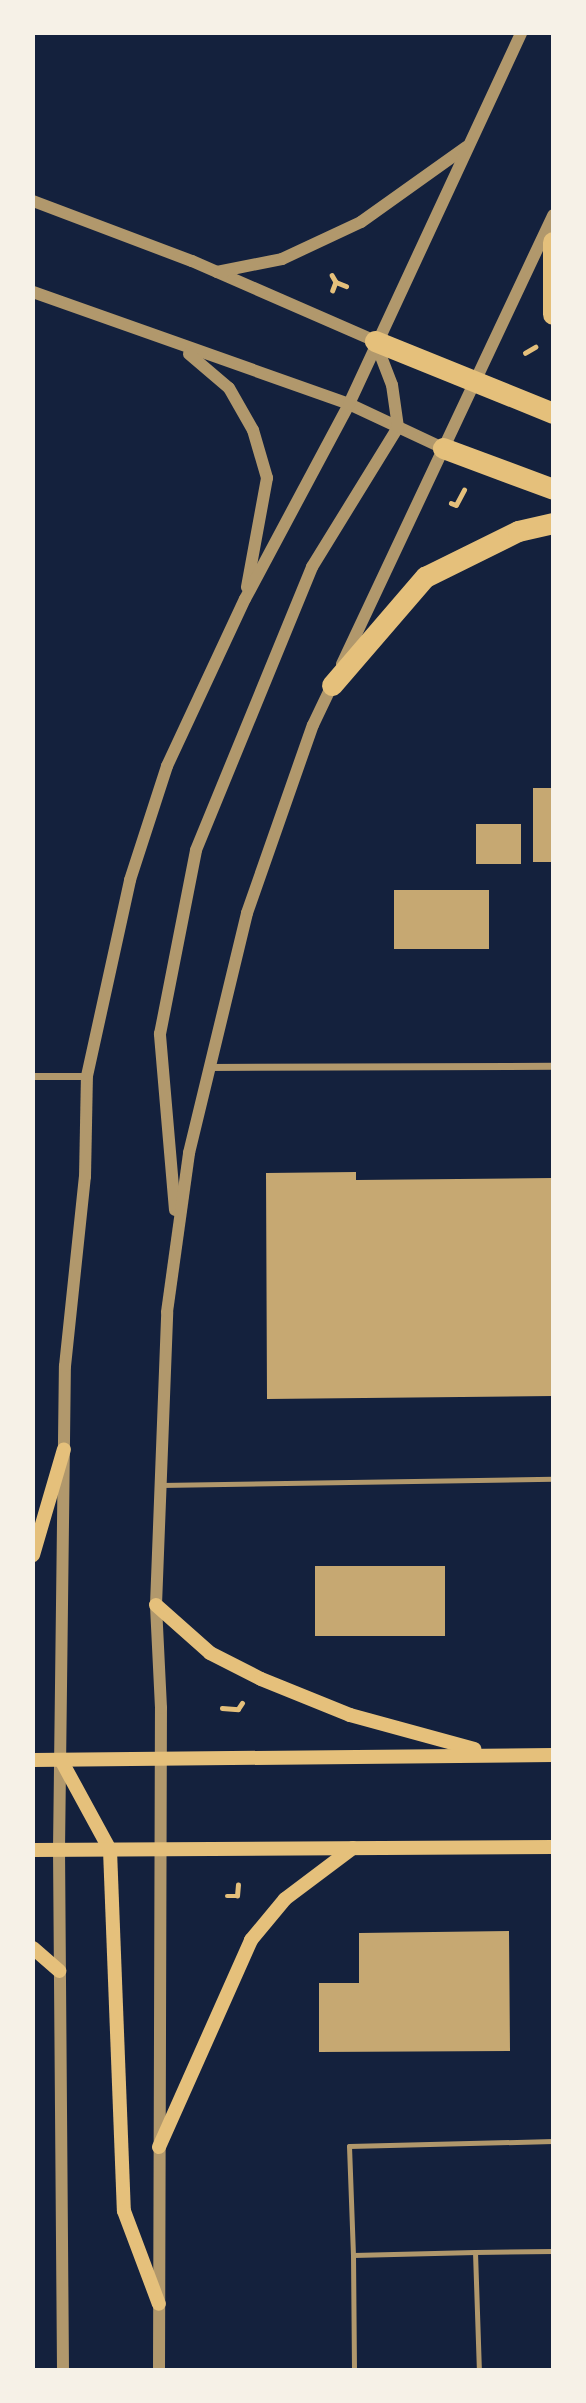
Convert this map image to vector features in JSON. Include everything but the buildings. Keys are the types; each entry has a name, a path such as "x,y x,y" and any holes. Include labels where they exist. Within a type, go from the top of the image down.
{"highway":[{"path":"553,242 553,314"},
{"path":"375,341 474,385 553,413"},
{"path":"443,449 553,489"},
{"path":"332,685 425,577 517,531 553,523"}],"main road":[{"path":"33,1555 64,1449"},
{"path":"156,1605 211,1653 261,1679 349,1716 492,1754"},
{"path":"33,1760 160,1756 553,1755"},
{"path":"61,1759 110,1850 124,2211 159,2304"},
{"path":"33,1850 553,1847"},
{"path":"159,2147 251,1940 285,1899 353,1848"},
{"path":"33,1948 59,1971"}],"street":[{"path":"63,2370 59,1850 65,1366 85,1177 87,1076 130,880 163,778 245,599 349,404 375,341 520,33"},
{"path":"215,273 282,259 361,222 469,145"},
{"path":"33,201 215,273 375,341 391,384 398,427 312,567 196,850 160,1034 176,1229"},
{"path":"159,2370 160,1756 156,1605 160,1401 176,1229 207,1067 247,913 313,725 553,215"},
{"path":"33,292 183,349 349,404 443,449"},
{"path":"183,349 229,388 253,430 267,478 245,599"},
{"path":"207,1067 553,1066"},
{"path":"33,1076 87,1076"}],"lane":[{"path":"159,1485 553,1479"},
{"path":"354,2370 349,2146 553,2141"},
{"path":"353,2255 553,2251"},
{"path":"475,2252 479,2370"}],"path":[{"path":"332,275 336,282 346,286"},
{"path":"331,293 336,282"},
{"path":"525,354 535,347"},
{"path":"456,505 469,482"},
{"path":"447,501 456,505 460,514"},
{"path":"239,1718 238,1709 245,1699"},
{"path":"222,1708 238,1709"},
{"path":"227,1896 237,1896 238,1885"}]}
